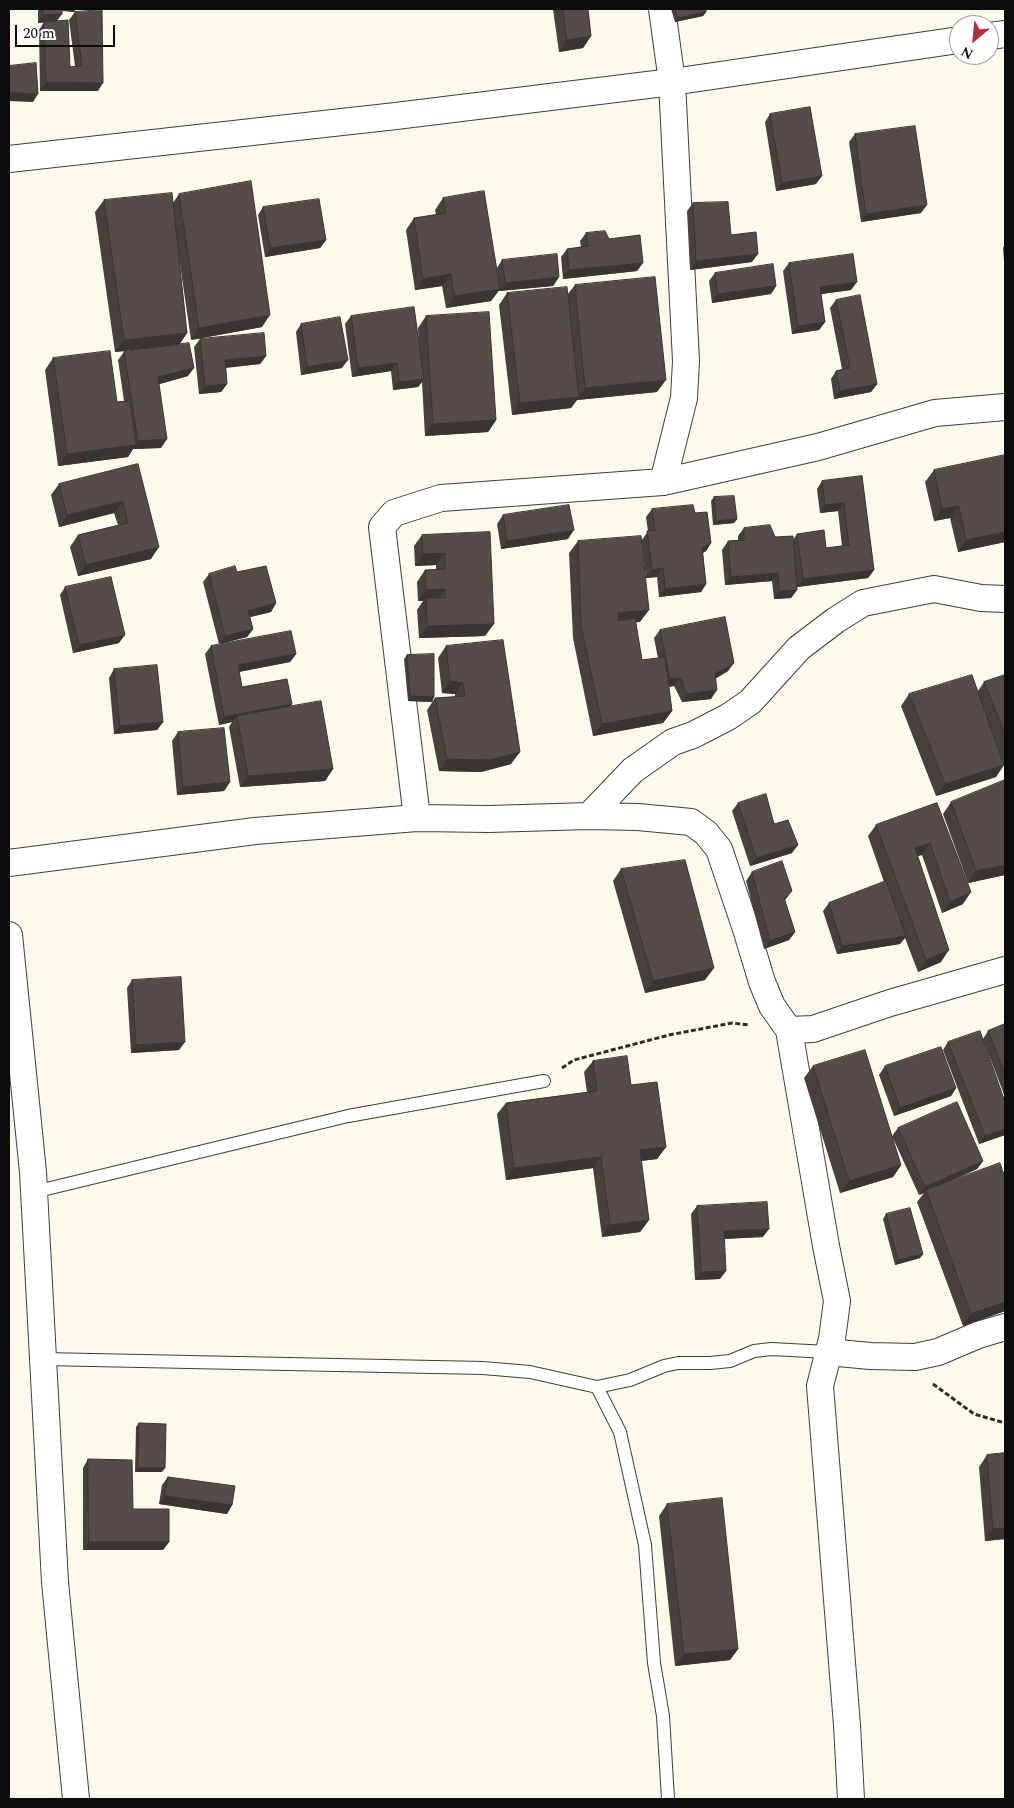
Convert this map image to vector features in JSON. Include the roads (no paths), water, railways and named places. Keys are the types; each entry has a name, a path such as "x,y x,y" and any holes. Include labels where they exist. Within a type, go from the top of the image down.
{"street":[{"path":"662,9 672,82 686,360 684,398 663,482"},
{"path":"9,159 396,116 672,82 949,41"},
{"path":"417,818 382,527 394,513 442,498 663,482 818,447 935,414 1005,407"},
{"path":"589,816 633,770 673,742 693,736 728,717 750,702 799,648 836,620 863,603 934,589 981,598 1005,599"},
{"path":"9,863 255,831 417,818 638,817 691,822 706,833 719,849 762,982 772,1006 789,1030 837,1301 820,1386 847,1725 851,1799"},
{"path":"9,935 34,1192 55,1582 76,1799"},
{"path":"789,1030 813,1029 890,1003 1005,970"},
{"path":"828,1352 870,1356 915,1357 938,1352 978,1335 1005,1328"}],"lane":[{"path":"34,1192 348,1116 544,1081"},
{"path":"43,1359 483,1368 530,1372 597,1387 630,1380 664,1366 678,1363 730,1361 754,1351 771,1349 828,1352"},
{"path":"597,1387 620,1432 645,1545 654,1663 663,1716 668,1799"}]}
